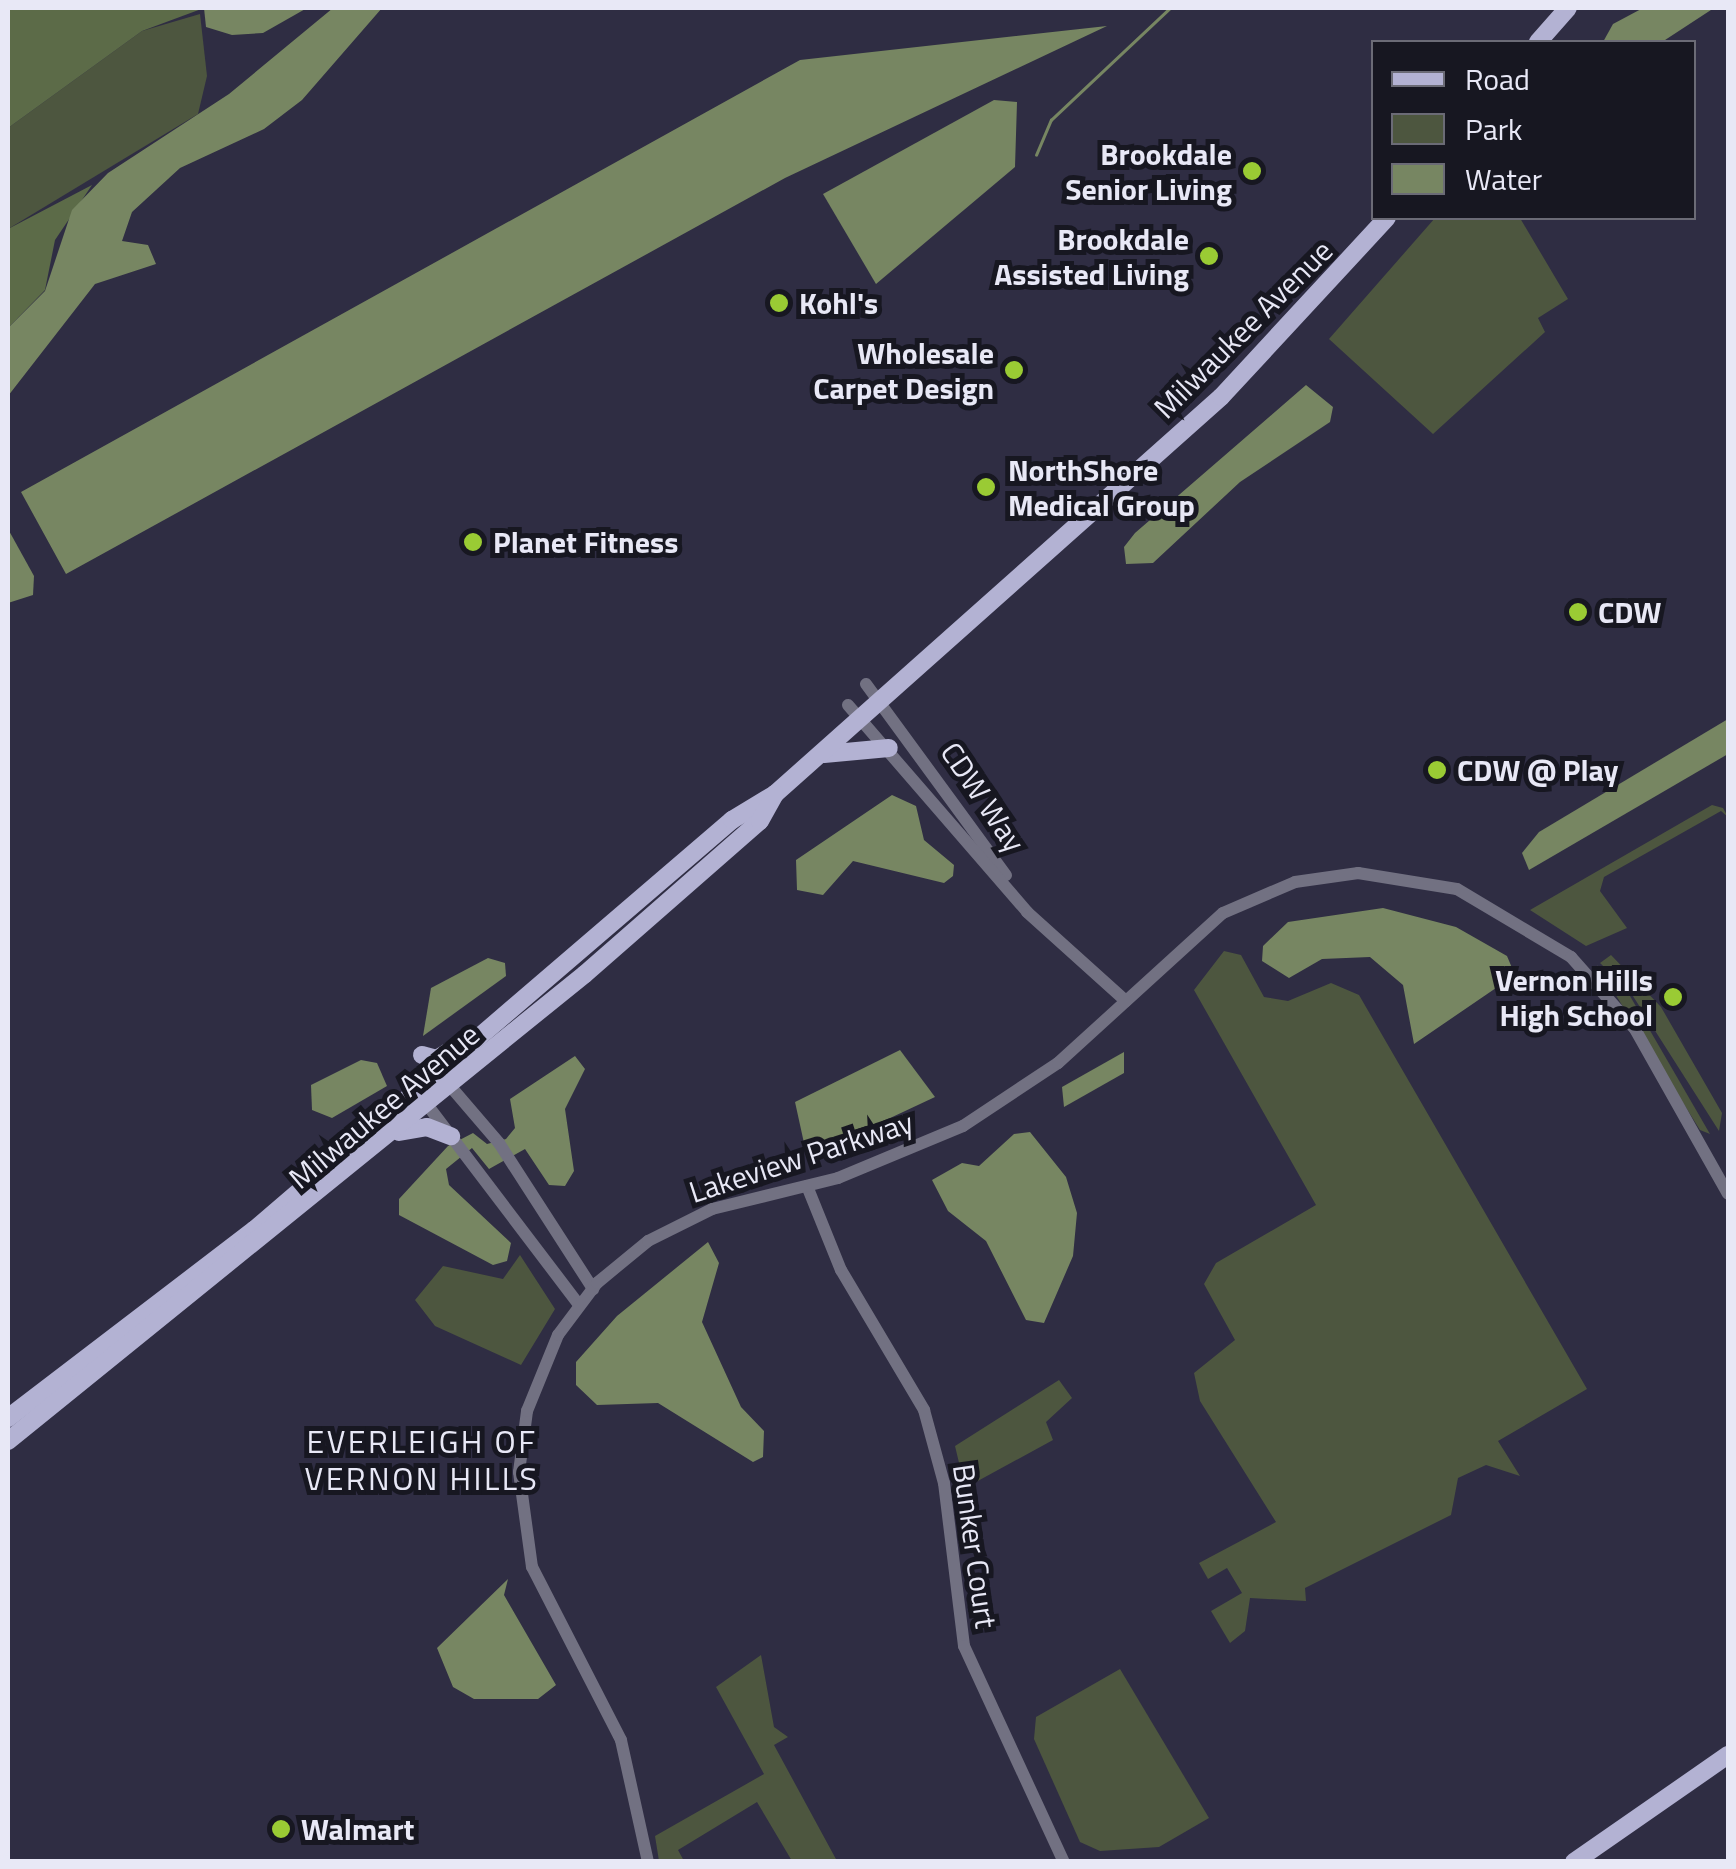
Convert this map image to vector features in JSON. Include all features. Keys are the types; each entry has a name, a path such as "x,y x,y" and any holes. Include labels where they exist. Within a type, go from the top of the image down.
{"main road":[{"path":"1540,40 1568,8"},
{"name":"Milwaukee Avenue","path":"445,1080 732,820 775,794 819,755 854,711 880,701 1221,397 1386,220"},
{"path":"819,755 889,748"},
{"name":"Milwaukee Avenue","path":"8,1418 423,1099 760,821 775,794"},
{"path":"422,1054 444,1057 552,981"},
{"name":"Milwaukee Avenue","path":"8,1441 394,1134 423,1099"},
{"path":"394,1134 427,1127 452,1138"},
{"path":"1574,1862 1728,1755"}],"street":[{"name":"CDW Way","path":"866,684 1054,939"},
{"name":"CDW Way","path":"854,711 1054,939 1126,1001"},
{"name":"Lakeview Parkway","path":"648,1862 621,1740 546,1603 519,1502 531,1399 579,1305 592,1289 682,1222 807,1186 976,1118 1058,1063 1201,928 1273,889 1358,873 1457,889 1526,924 1604,989 1728,1194"},
{"path":"445,1080 494,1137 592,1289"},
{"path":"423,1099 579,1305"},
{"name":"Bunker Court","path":"807,1186 841,1270 924,1410 944,1483 964,1646 1064,1862"}],"green space":[{"path":"200,14 207,76 198,114 8,229 8,128 142,31"},
{"path":"1433,220 1521,220 1568,299 1538,318 1545,332 1433,434 1329,339"},
{"path":"1712,805 1723,808 1728,817 1721,811 1604,877 1600,891 1627,928 1586,946 1530,910"},
{"path":"1224,951 1241,955 1264,997 1288,1001 1331,983 1359,995 1587,1389 1498,1441 1520,1476 1486,1465 1458,1478 1451,1515 1305,1588 1306,1601 1250,1598 1245,1631 1230,1643 1211,1611 1242,1593 1227,1568 1208,1579 1199,1563 1276,1522 1200,1401 1194,1373 1235,1340 1204,1284 1216,1263 1316,1205 1194,990"},
{"path":"1611,955 1661,1007 1722,1113 1719,1131 1631,993 1600,963"},
{"path":"1597,965 1630,996 1710,1134 1700,1130"},
{"path":"520,1255 555,1309 521,1365 435,1326 415,1300 443,1266 503,1279"},
{"path":"1059,1380 1072,1398 1046,1422 1053,1440 965,1488 955,1446"},
{"path":"761,1655 774,1727 788,1737 774,1745 837,1861 792,1861 757,1802 678,1850 684,1861 659,1861 655,1836 764,1774 716,1687"},
{"path":"1120,1669 1209,1818 1159,1847 1100,1851 1080,1842 1034,1739 1036,1717"}],"shaded area":[{"path":"8,8 204,8 142,31 8,128"},
{"path":"92,185 55,240 45,290 8,328 8,229"}],"water":[{"path":"204,8 307,8 263,33 232,35 206,27"},
{"path":"333,8 382,8 302,100 264,129 180,168 132,212 122,241 148,245 156,264 95,284 8,396 8,328 45,291 72,210 108,173 229,94"},
{"path":"1643,8 1714,8 1665,40 1604,40 1613,24"},
{"path":"1107,26 785,178 66,574 21,492 800,60"},
{"path":"994,100 1017,102 1015,167 876,284 823,194"},
{"path":"1306,385 1333,407 1330,422 1240,482 1153,563 1126,564 1124,547 1135,533"},
{"path":"8,529 34,576 33,595 8,603"},
{"path":"1728,719 1728,754 1529,870 1522,853 1539,832"},
{"path":"892,795 916,806 924,840 954,865 953,876 944,883 853,861 823,895 797,890 796,860"},
{"path":"1383,908 1456,927 1507,956 1515,975 1414,1044 1403,985 1370,957 1322,959 1289,978 1262,961 1263,946 1288,922"},
{"path":"488,958 505,963 506,976 423,1036 431,988"},
{"path":"900,1050 935,1097 824,1149 804,1143 795,1102"},
{"path":"1124,1052 1124,1073 1064,1107 1062,1087"},
{"path":"575,1056 585,1069 565,1109 574,1171 565,1186 549,1185 525,1149 489,1169 472,1148 446,1169 449,1185 511,1243 507,1261 493,1265 399,1215 399,1199 448,1146 473,1133 487,1144 506,1139 515,1128 510,1099"},
{"path":"361,1060 377,1063 387,1086 332,1118 312,1110 311,1085"},
{"path":"1030,1132 1066,1177 1077,1213 1073,1256 1044,1323 1026,1320 986,1241 948,1211 932,1180 962,1163 979,1166 1014,1134"},
{"path":"708,1242 719,1263 702,1322 741,1407 764,1431 763,1457 753,1462 658,1403 597,1405 576,1385 576,1362 617,1316"},
{"path":"508,1579 504,1595 556,1685 538,1699 474,1699 453,1687 437,1648"}],"waterway":[{"path":"1036,155 1051,120 1170,8"}],"place":[{"name":"Brookdale Senior Living","path":"1252,171"},
{"name":"Brookdale Assisted Living","path":"1209,256"},
{"name":"Kohl's","path":"779,303"},
{"name":"Wholesale Carpet Design","path":"1014,370"},
{"name":"NorthShore Medical Group","path":"986,487"},
{"name":"Planet Fitness","path":"473,542"},
{"name":"CDW","path":"1578,612"},
{"name":"CDW @ Play","path":"1437,770"},
{"name":"Vernon Hills High School","path":"1673,997"},
{"name":"Walmart","path":"281,1829"}],"district":[{"name":"EVERLEIGH OF VERNON HILLS","path":"422,1460"}]}
